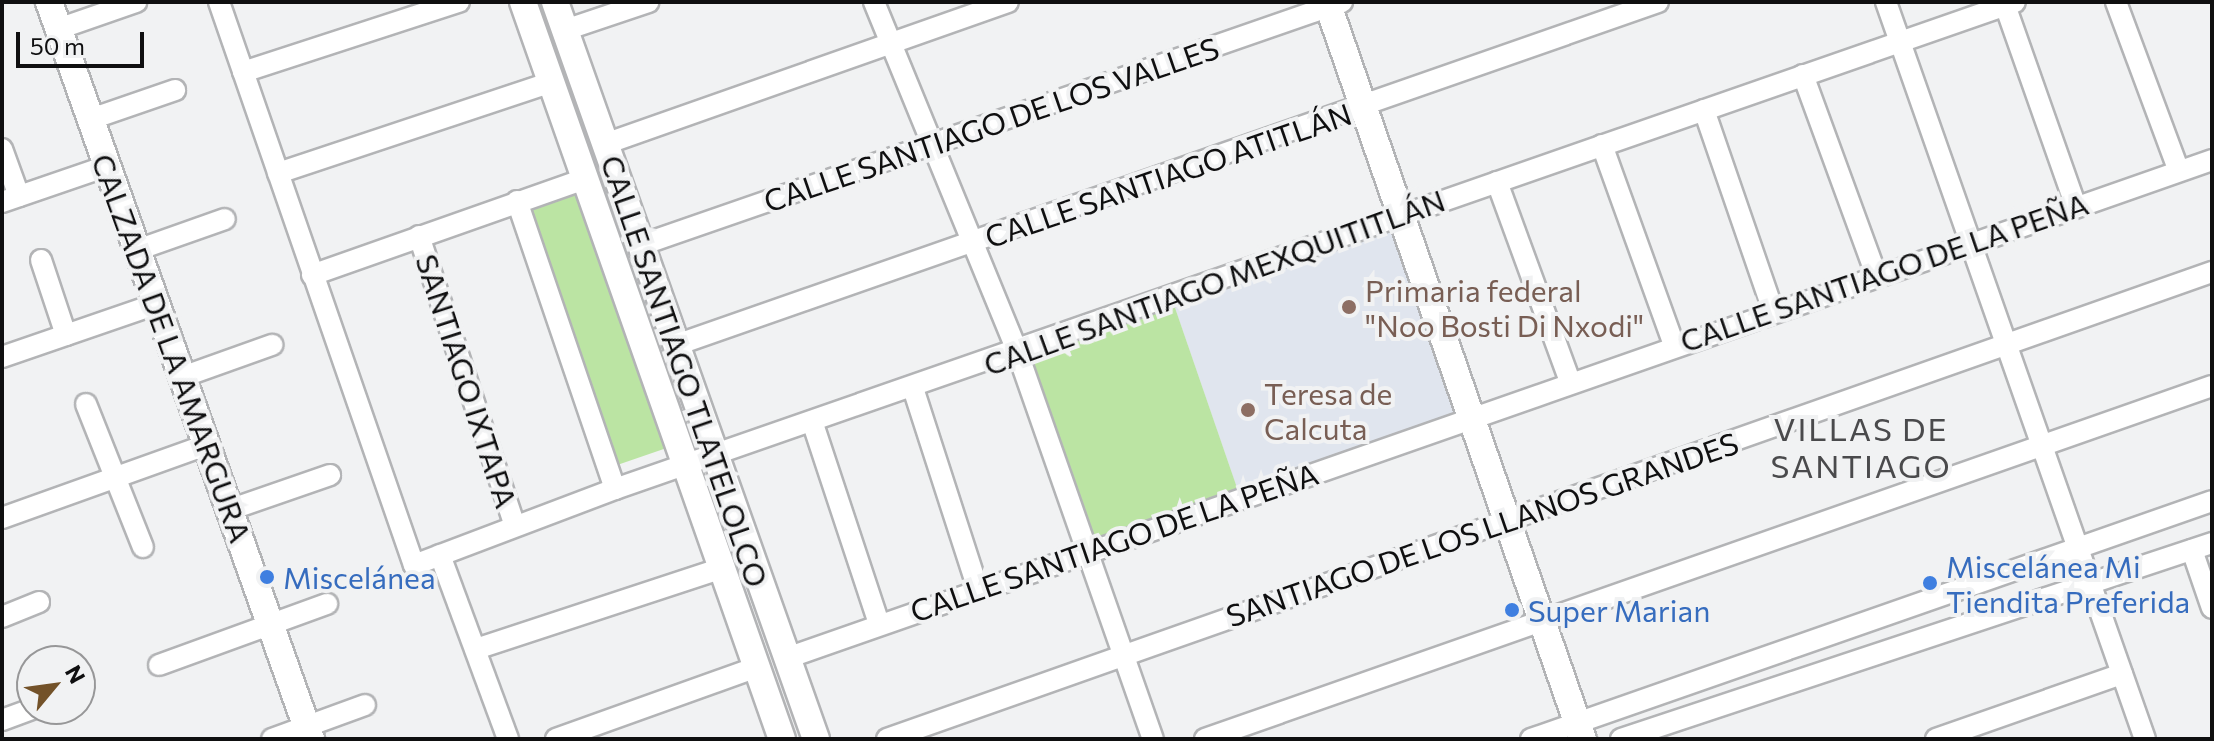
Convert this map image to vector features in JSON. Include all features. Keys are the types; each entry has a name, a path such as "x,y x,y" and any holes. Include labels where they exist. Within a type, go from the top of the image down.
{"street":[{"name":"CALZADA DE LA AMARGURA","path":"49,2 308,732"},
{"path":"58,29 136,2"},
{"path":"219,2 312,275 585,179"},
{"path":"243,72 459,2"},
{"name":"CALLE SANTIAGO TLATELOLCO","path":"523,2 782,739"},
{"name":"CALLE SANTIAGO TLATELOLCO","path":"555,2 816,739"},
{"path":"565,30 648,2"},
{"path":"874,2 1017,351 1091,553 1153,739"},
{"path":"605,144 1008,2"},
{"name":"CALLE SANTIAGO ATITLÁN","path":"676,345 1658,2"},
{"path":"1886,2 2145,739"},
{"path":"2116,2 2179,171"},
{"path":"1332,4 1400,215 1580,731"},
{"name":"CALLE SANTIAGO DE LOS VALLES","path":"641,245 1332,4"},
{"path":"2010,4 2075,204"},
{"name":"CALLE SANTIAGO MEXQUITITLÁN","path":"312,275 414,565 615,489 716,458 1400,215 2010,4"},
{"path":"1803,75 1876,274"},
{"path":"278,173 551,82"},
{"path":"91,119 175,90"},
{"path":"1704,110 1773,310"},
{"path":"1602,145 1674,345"},
{"path":"2,149 10,199 107,166"},
{"name":"CALLE SANTIAGO DE LA PEÑA","path":"787,658 1971,240 2212,160"},
{"path":"1497,182 1570,382"},
{"path":"517,201 615,489"},
{"path":"137,250 225,219"},
{"name":"SANTIAGO IXTAPA","path":"419,236 515,526"},
{"path":"41,260 66,335"},
{"name":"SANTIAGO DE LOS LLANOS GRANDES","path":"887,739 1124,654 1508,523 2212,272"},
{"path":"2,357 156,304"},
{"path":"182,377 272,345"},
{"path":"1205,739 2212,386"},
{"path":"913,388 978,589"},
{"path":"86,404 143,547"},
{"path":"813,424 879,624"},
{"path":"2,518 206,445"},
{"path":"229,510 330,475"},
{"path":"1531,739 1580,731 2078,547 2212,501"},
{"path":"1621,739 2093,585 2212,543"},
{"path":"2192,550 2212,608"},
{"path":"440,555 508,739"},
{"path":"476,649 722,568"},
{"path":"2,617 39,602"},
{"path":"159,665 327,604"},
{"path":"556,739 757,667"},
{"path":"1936,739 2122,674"},
{"path":"272,739 308,732 365,705"}],"shaded area":[{"name":"Primaria federal \"Noo Bosti Di Nxodi\"","path":"1396,219 1463,414 1238,491 1171,296"}],"green space":[{"path":"580,187 670,447 610,468 520,208"},
{"path":"1173,302 1238,491 1093,541 1027,352"}],"place":[{"name":"Primaria federal \"Noo Bosti Di Nxodi\"","path":"1349,307"},
{"name":"Teresa de Calcuta","path":"1248,410"},
{"name":"Miscelánea","path":"267,577"},
{"name":"Miscelánea Mi Tiendita Preferida","path":"1930,583"},
{"name":"Super Marian","path":"1512,610"}],"district":[{"name":"VILLAS DE SANTIAGO","path":"1861,448"}]}
